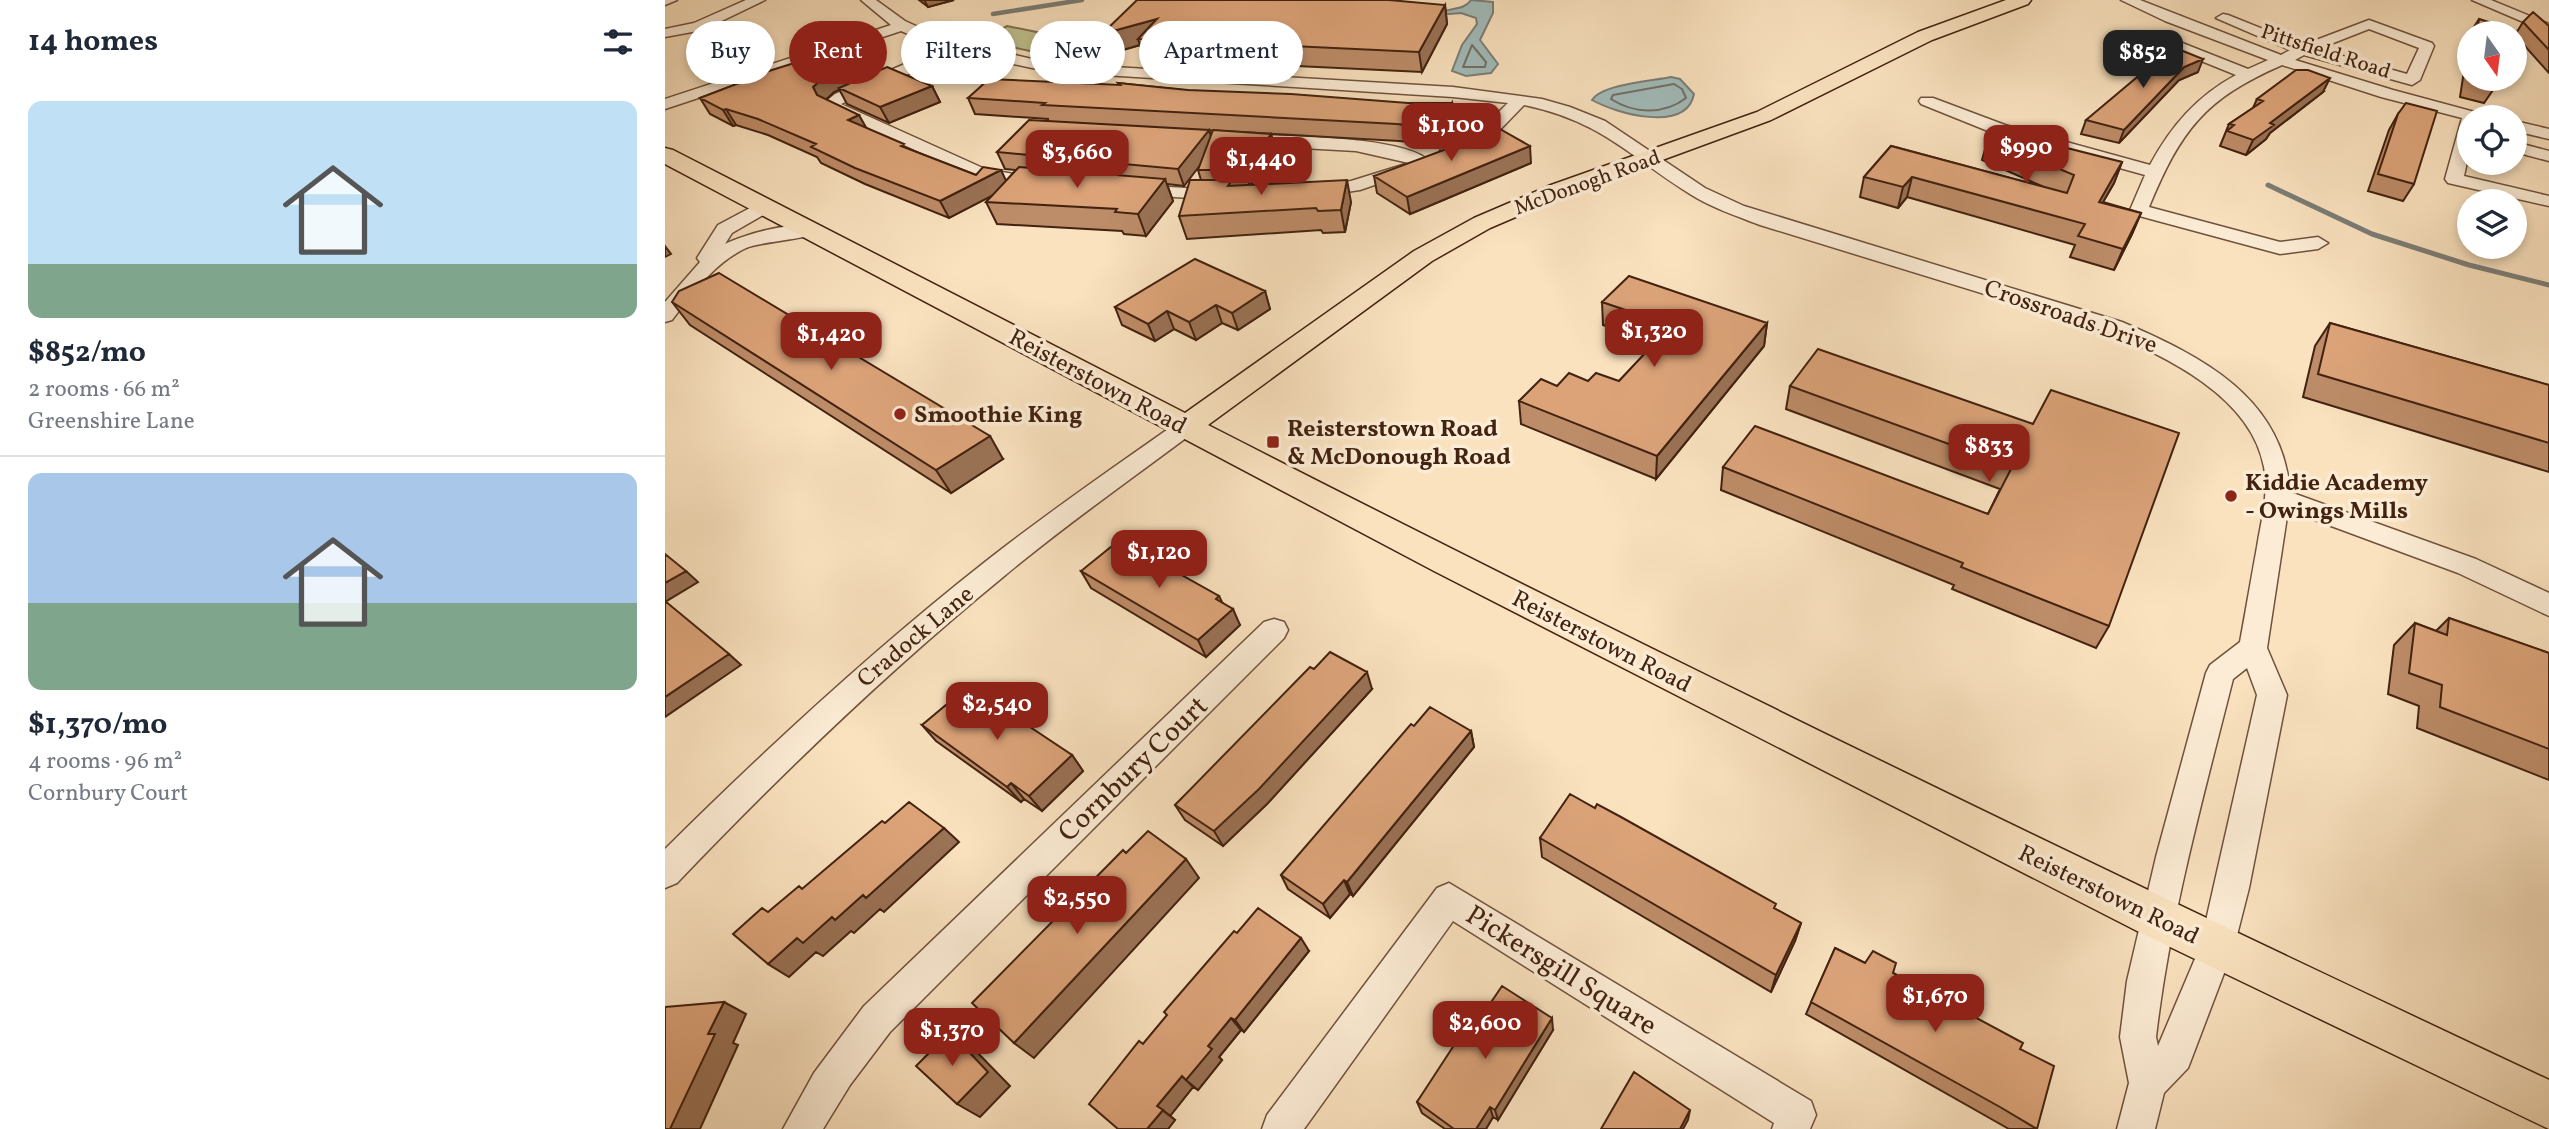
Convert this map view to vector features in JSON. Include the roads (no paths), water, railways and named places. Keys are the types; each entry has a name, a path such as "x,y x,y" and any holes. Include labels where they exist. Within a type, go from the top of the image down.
{"main road":[{"name":"McDonogh Road","path":"1187,427 1441,244 1524,204 1764,116 1926,36 2022,0"},
{"name":"Reisterstown Road","path":"665,155 1445,562 2158,919 2549,1105"}],"street":[{"path":"665,33 698,27 758,0"},
{"name":"Crossroads Drive","path":"868,0 901,26"},
{"name":"Pittsfield Road","path":"2128,0 2280,61 2457,119"},
{"path":"2479,0 2549,29"},
{"path":"775,51 886,16"},
{"path":"2223,18 2303,50 2412,80 2427,46 2369,24 2303,50 2248,74 2193,111 2183,122 2154,172 2139,210 2280,248 2318,243"},
{"path":"665,104 745,75 901,26"},
{"path":"2157,38 2248,74"},
{"name":"Crossroads Drive","path":"1016,61 1087,70 1460,92 1520,100 1585,118 1627,139 1706,196 1744,212 2115,327 2169,350 2219,383 2249,412 2269,445 2276,467 2278,497 2253,648"},
{"path":"901,72 833,102 833,106 975,172 997,178 1059,185"},
{"path":"1296,193 1354,186 1421,162 1488,132 1520,100"},
{"path":"1927,101 1999,129 2154,172"},
{"path":"2527,129 2549,134"},
{"path":"1216,139 1393,150 1421,162"},
{"path":"2527,150 2549,156"},
{"path":"975,172 997,159"},
{"path":"2457,168 2454,179 2549,201"},
{"path":"1115,189 1242,194"},
{"path":"665,316 725,229 763,207"},
{"path":"693,279 728,249 749,238 810,231"},
{"name":"Cradock Lane","path":"665,872 787,750 918,632 1046,529 1187,427"},
{"path":"2278,497 2467,566 2549,605"},
{"name":"Cornbury Court","path":"802,1129 849,1052 877,1019 1274,630"},
{"path":"2136,1129 2148,1083 2138,1037 2145,981 2158,919 2220,673 2253,648 2271,695 2232,888 2217,947 2175,1055 2148,1083"},
{"name":"Pickersgill Square","path":"1281,1129 1449,898 1797,1115 1791,1129"}],"water":[{"path":"1471,0 1493,2 1493,13 1480,40 1498,64 1491,73 1466,76 1452,71 1462,45 1477,24 1476,18 1461,13 1437,15 1464,6"},
{"path":"1671,77 1680,79 1694,94 1688,106 1678,114 1649,117 1617,110 1592,100 1606,90 1616,87"}],"waterway":[{"path":"993,14 1082,0"},
{"path":"2268,185 2372,234 2469,265 2549,285"}],"place":[{"name":"Smoothie King","path":"900,414"},
{"name":"Reisterstown Road & McDonough Road","path":"1273,442"},
{"name":"Kiddie Academy - Owings Mills","path":"2231,496"}]}
